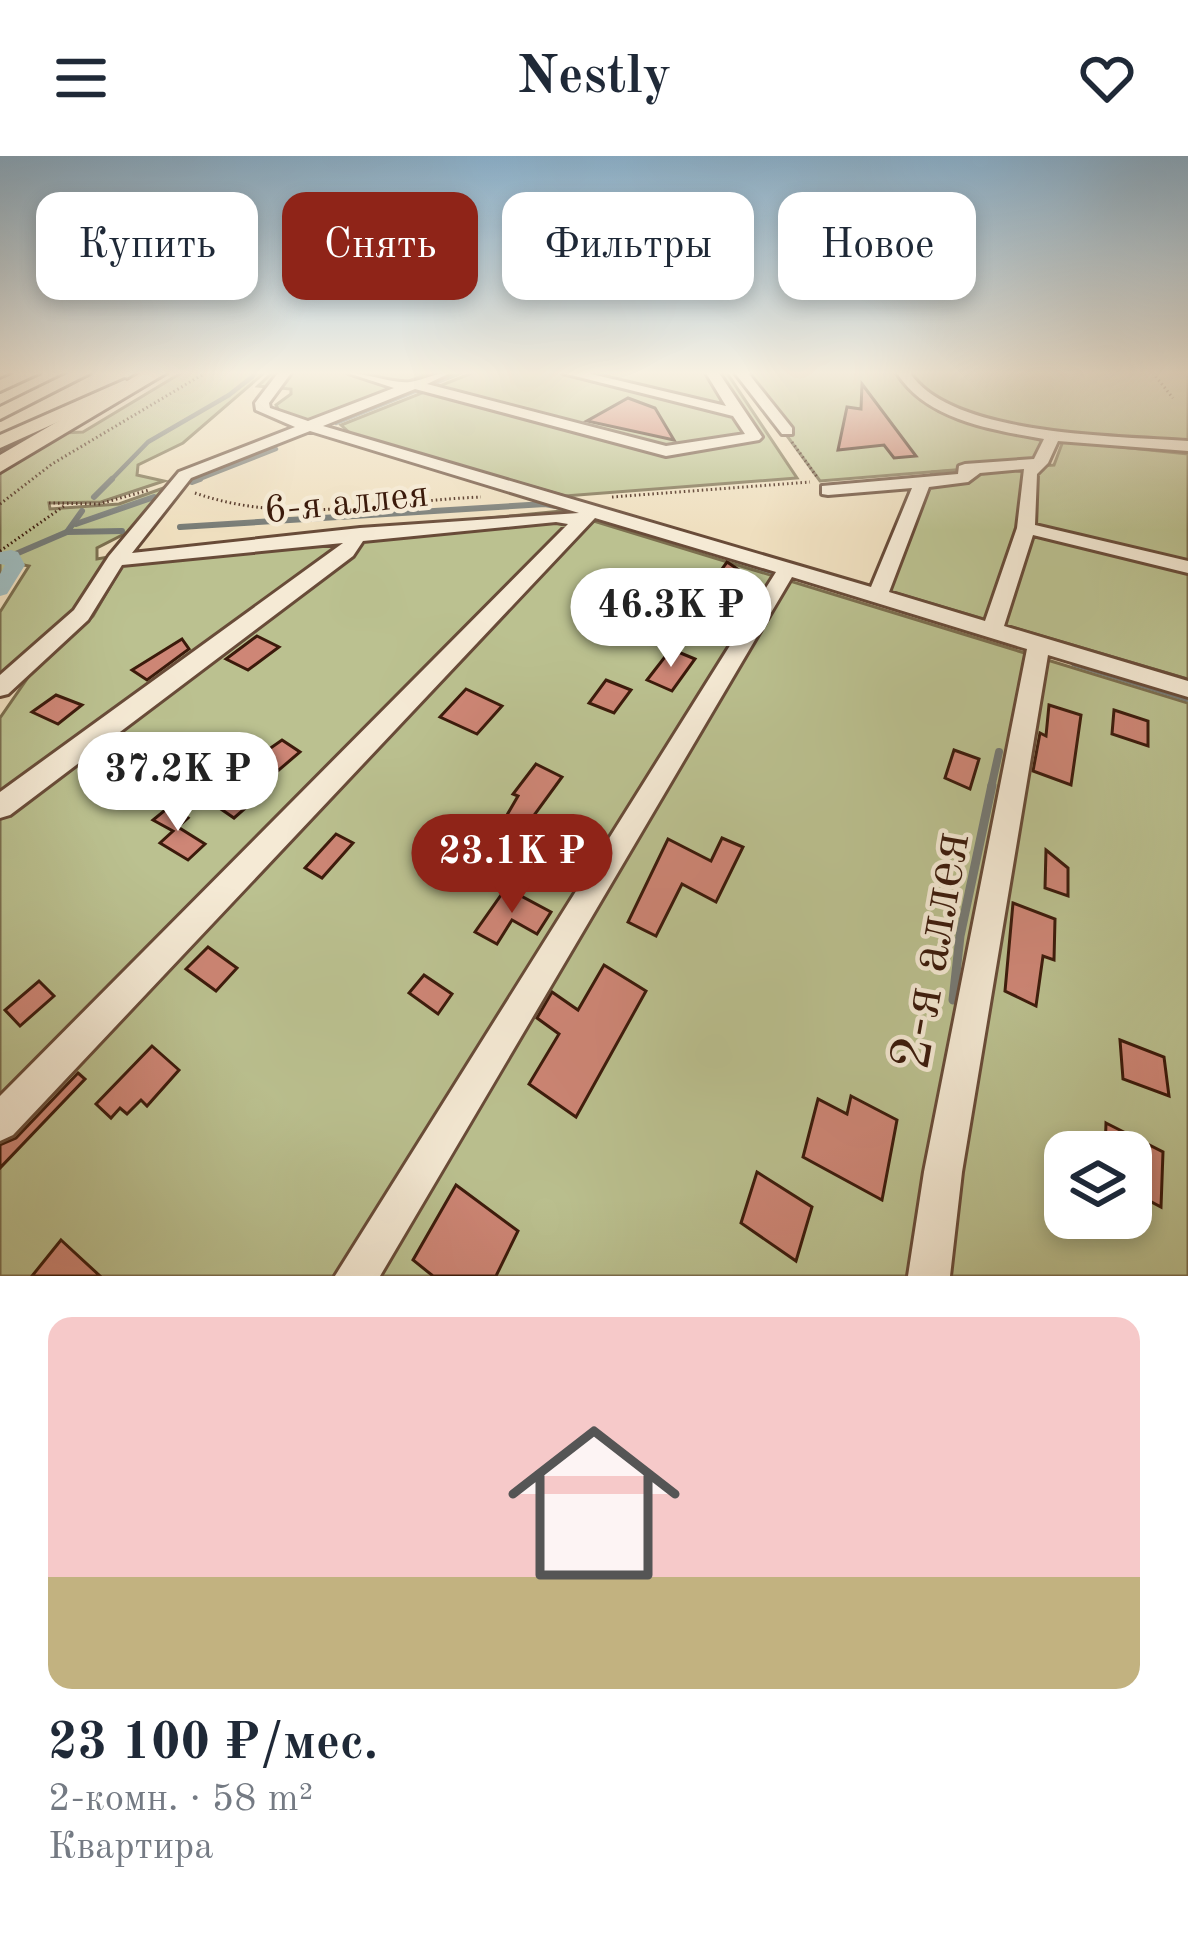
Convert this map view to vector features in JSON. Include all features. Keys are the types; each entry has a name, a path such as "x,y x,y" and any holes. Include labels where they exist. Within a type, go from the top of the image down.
{"highway":[{"path":"0,465 66,425"}],"main road":[{"path":"0,442 37,425"}],"street":[{"path":"566,425 666,451 754,437 745,425"},
{"path":"783,425 787,430"},
{"path":"1009,425 1053,436 1188,446"},
{"path":"0,688 64,634 181,480 310,426 561,501 589,515 788,568 1188,689"},
{"path":"993,629 1026,527 1029,473 1040,463 1053,436"},
{"path":"899,472 1040,463"},
{"path":"824,486 962,479 976,468"},
{"path":"878,596 922,482"},
{"path":"0,1122 589,515"},
{"name":"6-я аллея","path":"122,559 589,515"},
{"path":"1026,527 1188,567"},
{"path":"0,807 346,552 360,533"},
{"path":"356,1276 788,568"},
{"name":"2-я аллея","path":"929,1276 943,1172 1039,644"}],"path":[{"path":"0,504 52,464 117,425"},
{"path":"787,430 808,465"},
{"path":"49,503 111,502 181,480 214,502 260,509 490,497"},
{"path":"561,501 824,486"},
{"path":"0,551 65,505"}],"green space":[{"path":"94,425 204,425 183,443 138,465 137,475 164,481 101,502 49,503 50,509 119,504 172,485 130,531 97,548 97,559 114,556 75,616 0,682 0,612 29,566 14,563 0,584 0,452 41,434 83,432"},
{"path":"341,425 762,425 797,478 565,496 351,434"},
{"path":"779,425 1188,425 1188,446 1053,436 1040,463 820,481"},
{"path":"1063,441 1188,454 1188,679 889,591 932,472 1054,465"},
{"path":"561,511 1188,703 1188,1276 0,1276 0,718 29,676 93,616 129,554"}],"building":[{"path":"607,425 665,425 674,440"},
{"path":"843,425 893,425 916,456 894,458 884,445 838,450"},
{"path":"727,562 748,576 731,609 718,605 708,619 690,613"},
{"path":"257,636 279,647 248,670 226,659"},
{"path":"182,639 189,649 147,680 132,670"},
{"path":"671,649 695,659 672,691 647,680"},
{"path":"606,680 631,690 614,713 589,703"},
{"path":"466,689 502,706 477,734 440,717"},
{"path":"56,695 82,705 58,724 32,712"},
{"path":"1049,705 1081,715 1071,785 1033,771 1040,733 1046,736"},
{"path":"1114,710 1148,721 1148,746 1112,734"},
{"path":"282,740 300,752 261,785 267,789 234,818 202,796"},
{"path":"954,750 979,759 970,789 945,778"},
{"path":"536,764 562,777 497,866 475,854 496,834 518,796 513,794"},
{"path":"170,806 188,818 178,827 205,844 188,860 160,843 173,831 153,820"},
{"path":"336,834 353,843 322,878 305,868"},
{"path":"722,838 743,847 716,902 682,884 656,936 628,922 668,839 711,861"},
{"path":"1046,850 1068,868 1068,896 1045,888"},
{"path":"506,888 551,912 537,934 512,920 497,944 475,932"},
{"path":"1013,903 1055,919 1054,960 1043,956 1036,1006 1005,991"},
{"path":"208,947 237,968 216,991 186,969"},
{"path":"604,965 646,991 576,1117 529,1084 559,1034 537,1018 552,992 578,1010"},
{"path":"424,975 452,994 438,1014 409,993"},
{"path":"39,981 54,996 20,1026 5,1010"},
{"path":"1120,1040 1164,1057 1169,1096 1123,1079"},
{"path":"152,1046 179,1070 147,1106 141,1100 127,1114 120,1108 111,1118 96,1104"},
{"path":"78,1073 85,1079 0,1168 0,1145 16,1138"},
{"path":"851,1096 897,1120 882,1200 803,1157 818,1099 847,1114"},
{"path":"1152,1146 1163,1152 1161,1207 1152,1202"},
{"path":"757,1172 812,1207 796,1261 741,1223"},
{"path":"456,1185 518,1231 496,1276 433,1276 413,1260"},
{"path":"61,1240 100,1276 32,1276"}],"waterway":[{"path":"109,482 148,442 177,425"},
{"path":"200,479 192,482 276,449"},
{"path":"109,482 112,479"},
{"path":"94,497 109,482"},
{"path":"76,524 154,497"},
{"path":"180,527 545,504 561,507"},
{"path":"67,532 82,511"},
{"path":"67,532 122,531"},
{"path":"11,556 67,532"},
{"path":"0,558 11,556 15,565 0,590"},
{"path":"744,562 771,571"},
{"path":"1075,663 1188,698"},
{"path":"991,788 999,752"},
{"path":"953,1000 960,936 992,785"}]}
